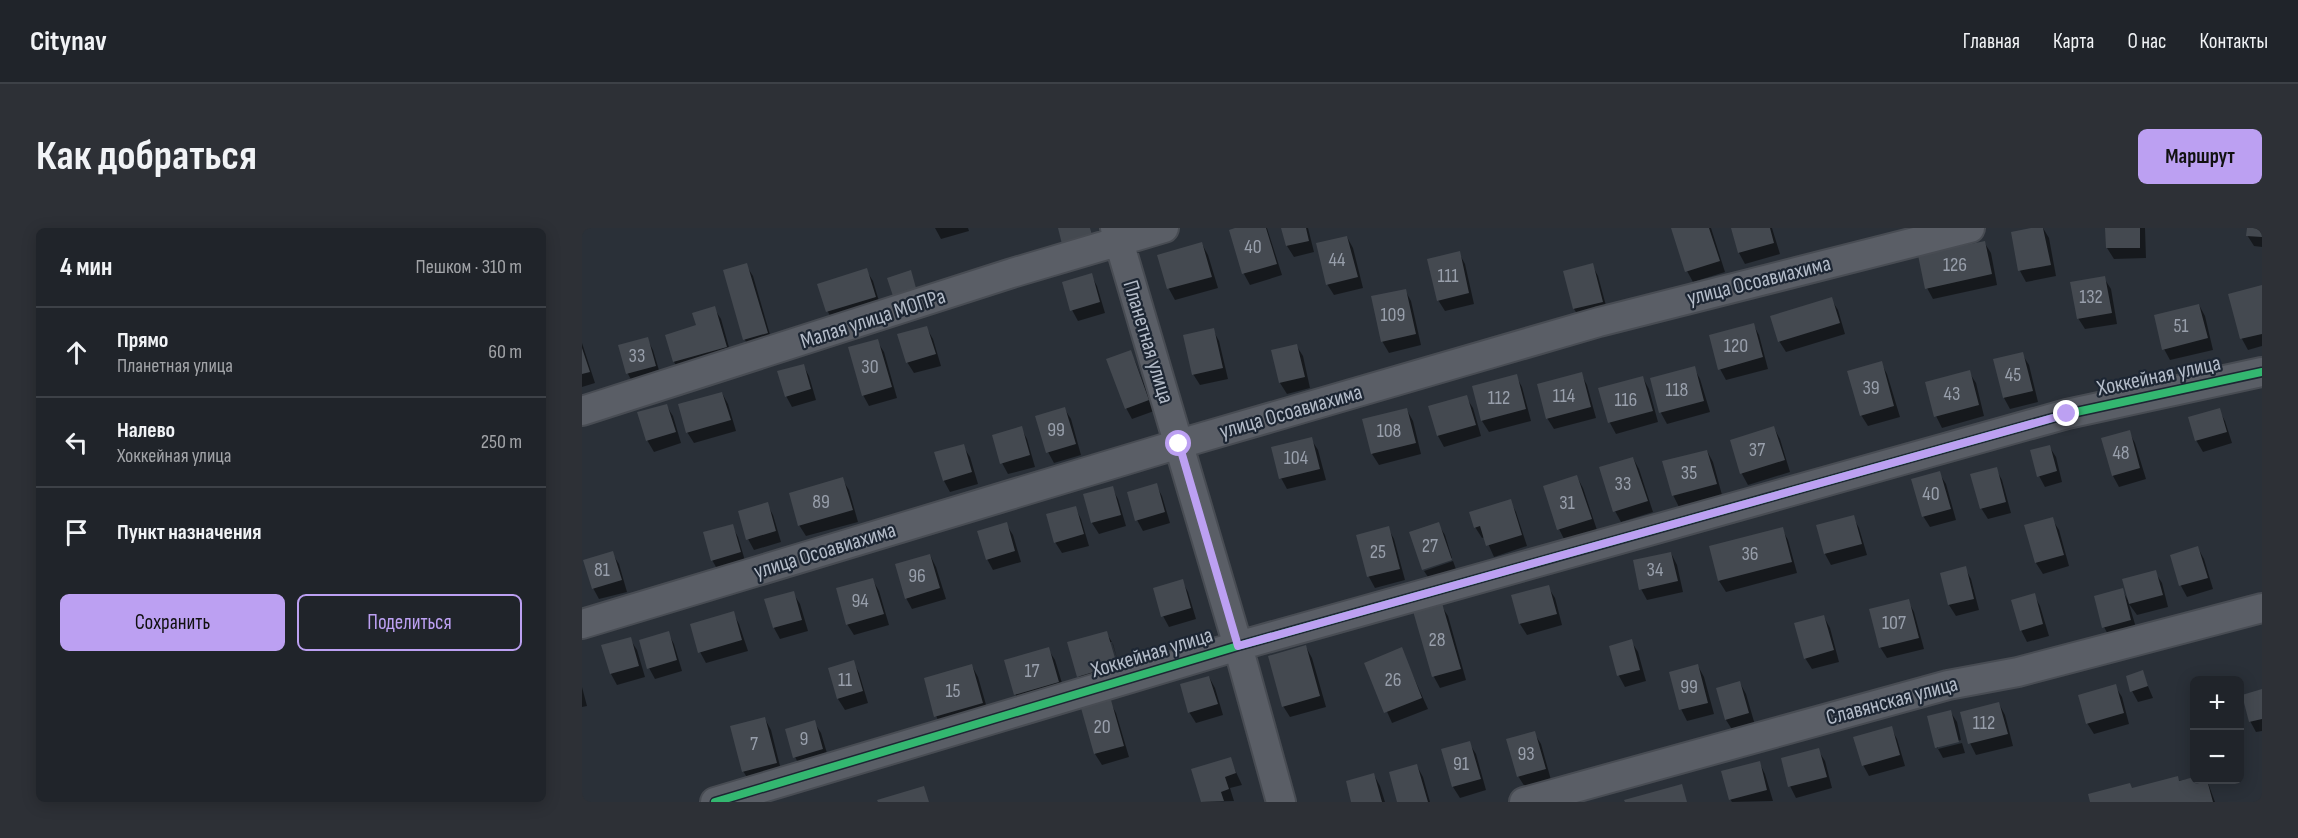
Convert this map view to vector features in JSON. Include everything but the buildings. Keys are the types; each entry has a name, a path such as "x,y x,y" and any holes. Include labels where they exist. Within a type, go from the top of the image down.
{"street":[{"name":"Малая улица МОПРа","path":"582,411 1012,273 1117,235 1164,228"},
{"name":"улица Осоавиахима","path":"582,624 1179,444 1599,322 1970,228"},
{"name":"Планетная улица","path":"1117,235 1238,646 1281,802"},
{"name":"Хоккейная улица","path":"715,802 1238,646 2067,414 2262,372"},
{"name":"Славянская улица","path":"1524,802 1948,685 2018,672 2262,608"}],"cycle path":[{"path":"715,802 1238,646 2067,414 2262,372"}],"route":[{"path":"1179,444 1238,646 2067,414"}]}
